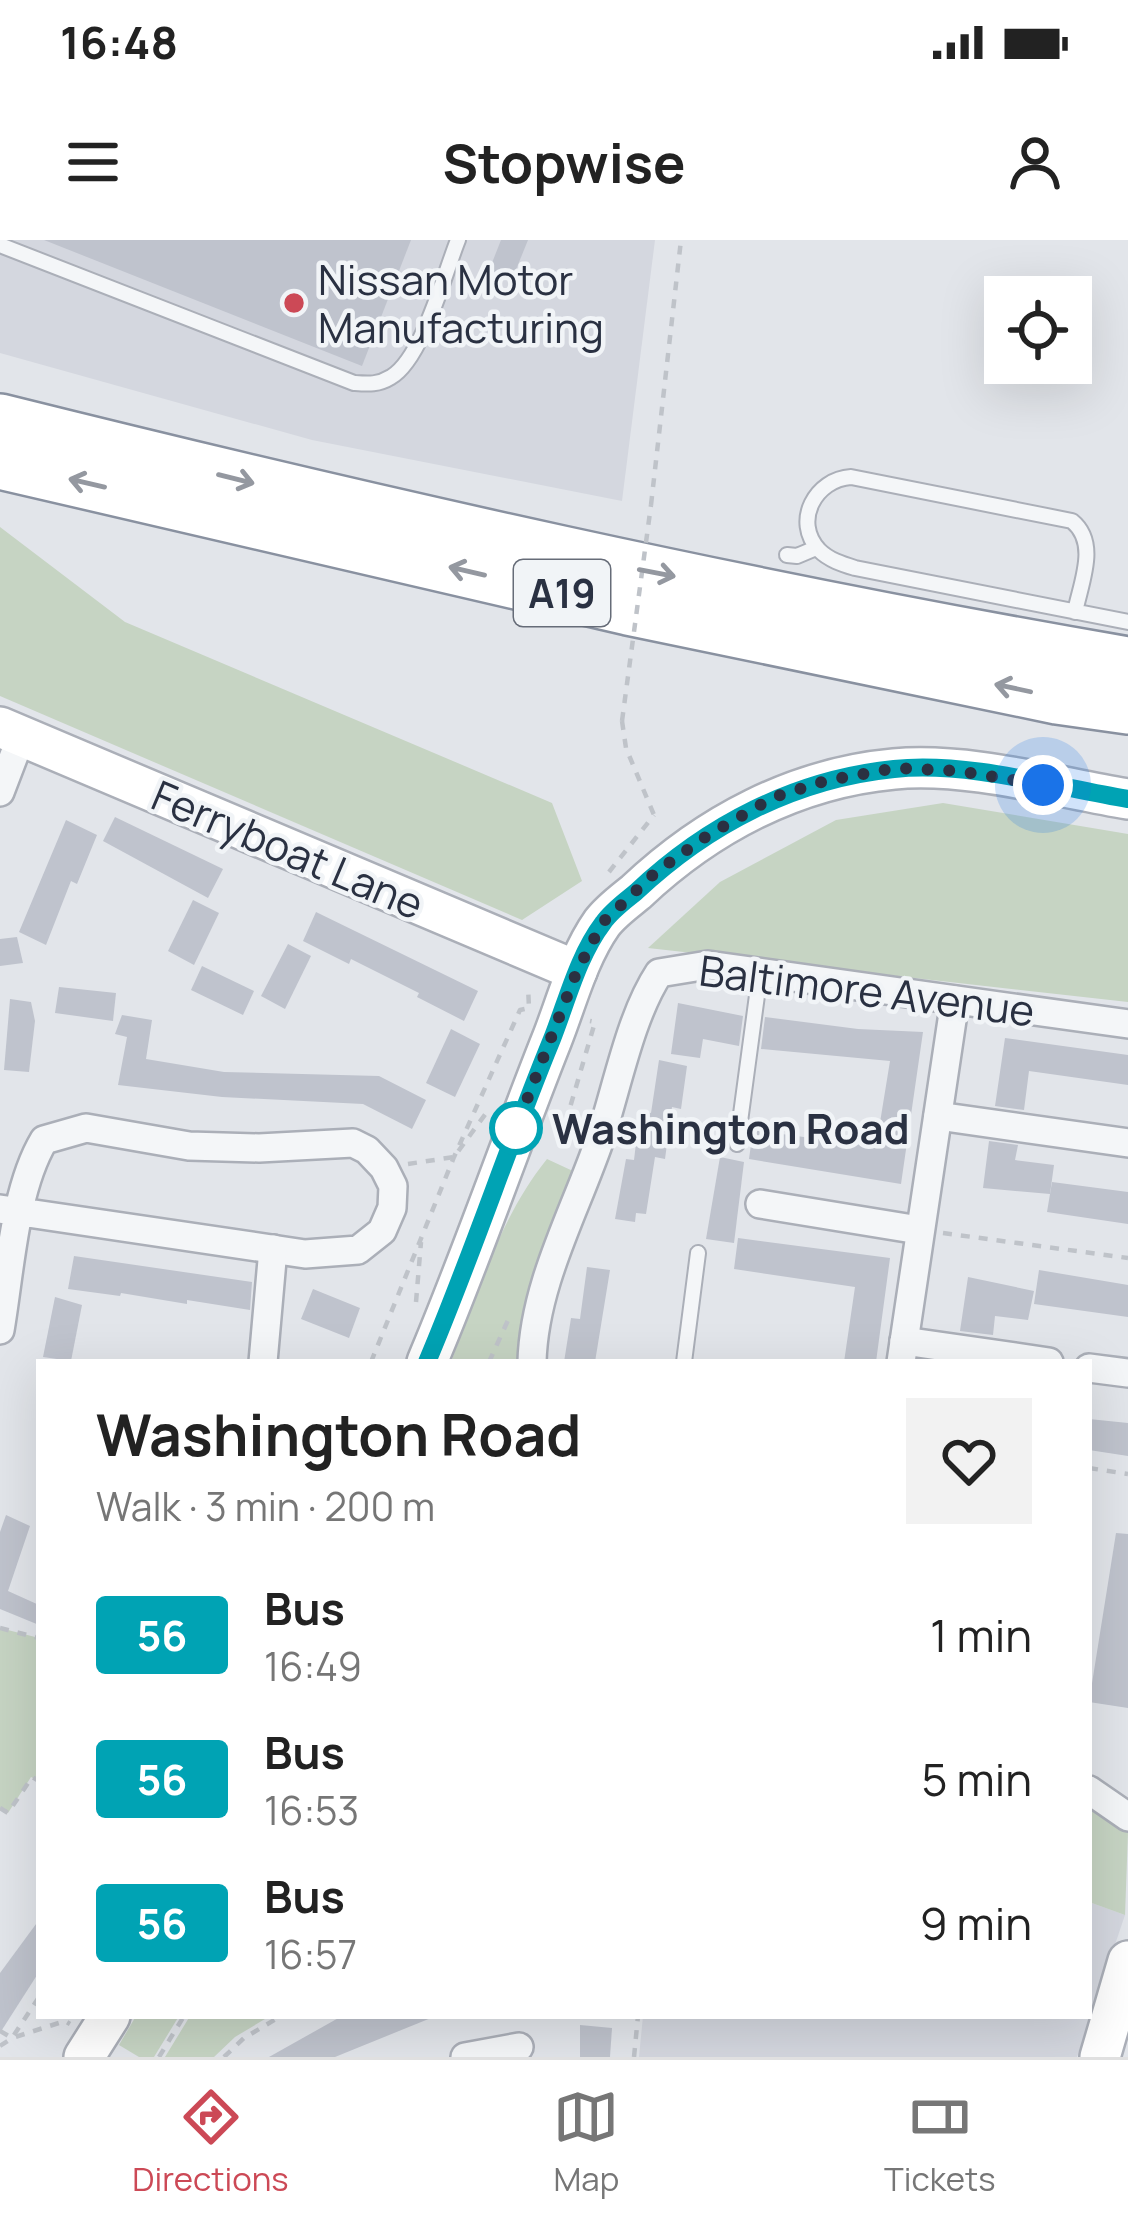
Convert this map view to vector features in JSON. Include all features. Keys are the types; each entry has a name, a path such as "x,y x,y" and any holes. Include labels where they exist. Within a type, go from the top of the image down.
{"highway":[{"name":"A19","path":"0,420 637,569 1128,663"},
{"name":"A19","path":"0,463 628,608 1034,693 1128,708"}],"street":[{"path":"0,792 11,732"},
{"name":"Ferryboat Lane","path":"11,732 577,971"},
{"path":"428,1359 468,1266 514,1133 546,1011 577,971 603,922 656,872 774,797 825,781 896,768 959,771 1128,799"},
{"name":"Baltimore Avenue","path":"532,1359 537,1313 598,1145 641,999 658,973 708,965 1128,1024"},
{"path":"955,1000 902,1352 1005,1359"},
{"path":"938,1116 1128,1143"},
{"path":"0,1330 11,1210 44,1140 86,1128 189,1146 353,1143 384,1168 393,1186 392,1208 382,1231 358,1250 305,1253 11,1210"},
{"path":"760,1204 919,1230"},
{"path":"262,1359 273,1249"},
{"path":"1092,1368 1128,1373"},
{"path":"1092,1792 1128,1817"},
{"path":"1112,2046 1128,1961"},
{"path":"465,2057 520,2047"}],"lane":[{"path":"0,245 354,383 374,385 394,376 411,358 458,240"},
{"path":"1075,612 1088,551 1086,538 1072,521 851,477 835,478 816,492 810,506 810,536 816,548 838,563 855,568 1075,612 1128,622"},
{"path":"787,555 816,548"},
{"path":"737,1144 760,973"},
{"path":"684,1359 698,1252"}],"path":[{"path":"654,815 626,748 622,721 681,240"},
{"path":"372,1359 520,1010 595,1022 564,1128 582,1137"},
{"path":"384,1168 454,1157 495,1102"},
{"path":"919,1230 1128,1258"},
{"path":"415,1318 422,1236"},
{"path":"490,1359 509,1319"},
{"path":"1092,1468 1128,1474"},
{"path":"0,1628 36,1637"},
{"path":"0,1808 8,1813 32,1777 36,1779"},
{"path":"12,2038 36,2002"},
{"path":"159,2057 182,2019"},
{"path":"224,2057 276,2019"},
{"path":"634,2057 638,2019"},
{"path":"0,2047 12,2038 65,2021 97,2036"},
{"path":"0,2031 12,2038"}],"shaded area":[{"name":"Nissan Motor Manufacturing","path":"0,240 655,240 622,501 312,440 0,353"},
{"path":"1092,1903 1125,1915 1092,2013"},
{"path":"643,2019 1090,2019 1077,2057 639,2057"}],"green space":[{"path":"0,527 125,622 552,803 582,881 522,920 0,696"},
{"path":"943,803 1128,834 1128,1002 648,948 720,882 836,820"},
{"path":"547,1159 575,1172 521,1359 452,1359 503,1231"},
{"path":"0,1628 36,1637 36,1780 31,1777 8,1813 0,1808"},
{"path":"1092,1808 1128,1833 1125,1915 1092,1903"},
{"path":"134,2019 177,2019 154,2057 139,2057 119,2045"},
{"path":"188,2019 265,2019 214,2057 165,2057"}],"building":[{"name":"Nissan Motor Manufacturing","path":"44,240 411,240 362,366"},
{"path":"501,240 528,240 511,282 488,273"},
{"path":"115,817 223,869 208,898 103,841"},
{"path":"66,820 97,835 77,884 71,881 46,945 19,932"},
{"path":"193,900 219,913 194,965 168,951"},
{"path":"316,912 478,991 464,1021 351,959 349,964 303,941"},
{"path":"17,937 23,963 0,966 0,939"},
{"path":"288,944 311,956 285,1009 261,996"},
{"path":"202,966 254,991 243,1015 191,990"},
{"path":"59,987 116,993 113,1021 55,1013"},
{"path":"10,999 31,1002 35,1021 29,1072 4,1070"},
{"path":"678,1003 743,1016 739,1046 703,1039 700,1058 671,1054"},
{"path":"122,1015 152,1020 146,1059 224,1072 379,1076 426,1100 412,1129 363,1104 222,1097 118,1085 127,1037 115,1034"},
{"path":"765,1017 923,1032 901,1184 749,1159 753,1130 876,1147 890,1061 761,1049"},
{"path":"451,1029 480,1044 455,1097 426,1083"},
{"path":"1005,1038 1128,1055 1128,1085 1029,1071 1024,1110 995,1106"},
{"path":"659,1060 687,1066 681,1109 672,1107 665,1159 655,1157 646,1214 636,1213 635,1222 615,1219 626,1159 634,1160 640,1110 651,1113"},
{"path":"989,1141 1018,1145 1015,1160 1054,1165 1050,1194 983,1188"},
{"path":"720,1157 744,1162 734,1243 706,1239"},
{"path":"1052,1182 1128,1192 1128,1224 1047,1212"},
{"path":"738,1238 890,1258 876,1359 844,1359 855,1287 734,1269"},
{"path":"74,1256 252,1282 250,1310 68,1289"},
{"path":"587,1267 610,1270 595,1359 564,1359 571,1318 580,1319"},
{"path":"1039,1270 1128,1285 1128,1317 1034,1304"},
{"path":"968,1277 1034,1291 1028,1320 995,1316 993,1335 960,1331"},
{"path":"313,1289 360,1308 349,1338 301,1319"},
{"path":"55,1297 82,1305 71,1359 43,1357"},
{"path":"1092,1419 1128,1423 1128,1456 1092,1450"},
{"path":"6,1515 30,1526 8,1591 36,1604 36,1624 0,1609 0,1532"},
{"path":"1116,1533 1128,1534 1128,1708 1092,1702"},
{"path":"36,1924 36,1977 0,2033 0,1973"},
{"path":"337,2019 429,2019 335,2057 269,2057"},
{"path":"580,2025 612,2028 610,2057 580,2057"}],"bus line":[{"name":"56","path":"428,1359 468,1266 577,971 603,922 656,872 774,797 825,781 896,768 959,771 1128,799"}],"place":[{"name":"Nissan Motor Manufacturing","path":"294,303"},
{"name":"Washington Road","path":"516,1128"}],"route":[{"path":"516,1128 514,1133 577,971 603,922 656,872 707,836 774,797 825,781 896,768 959,771 1043,785"}]}
